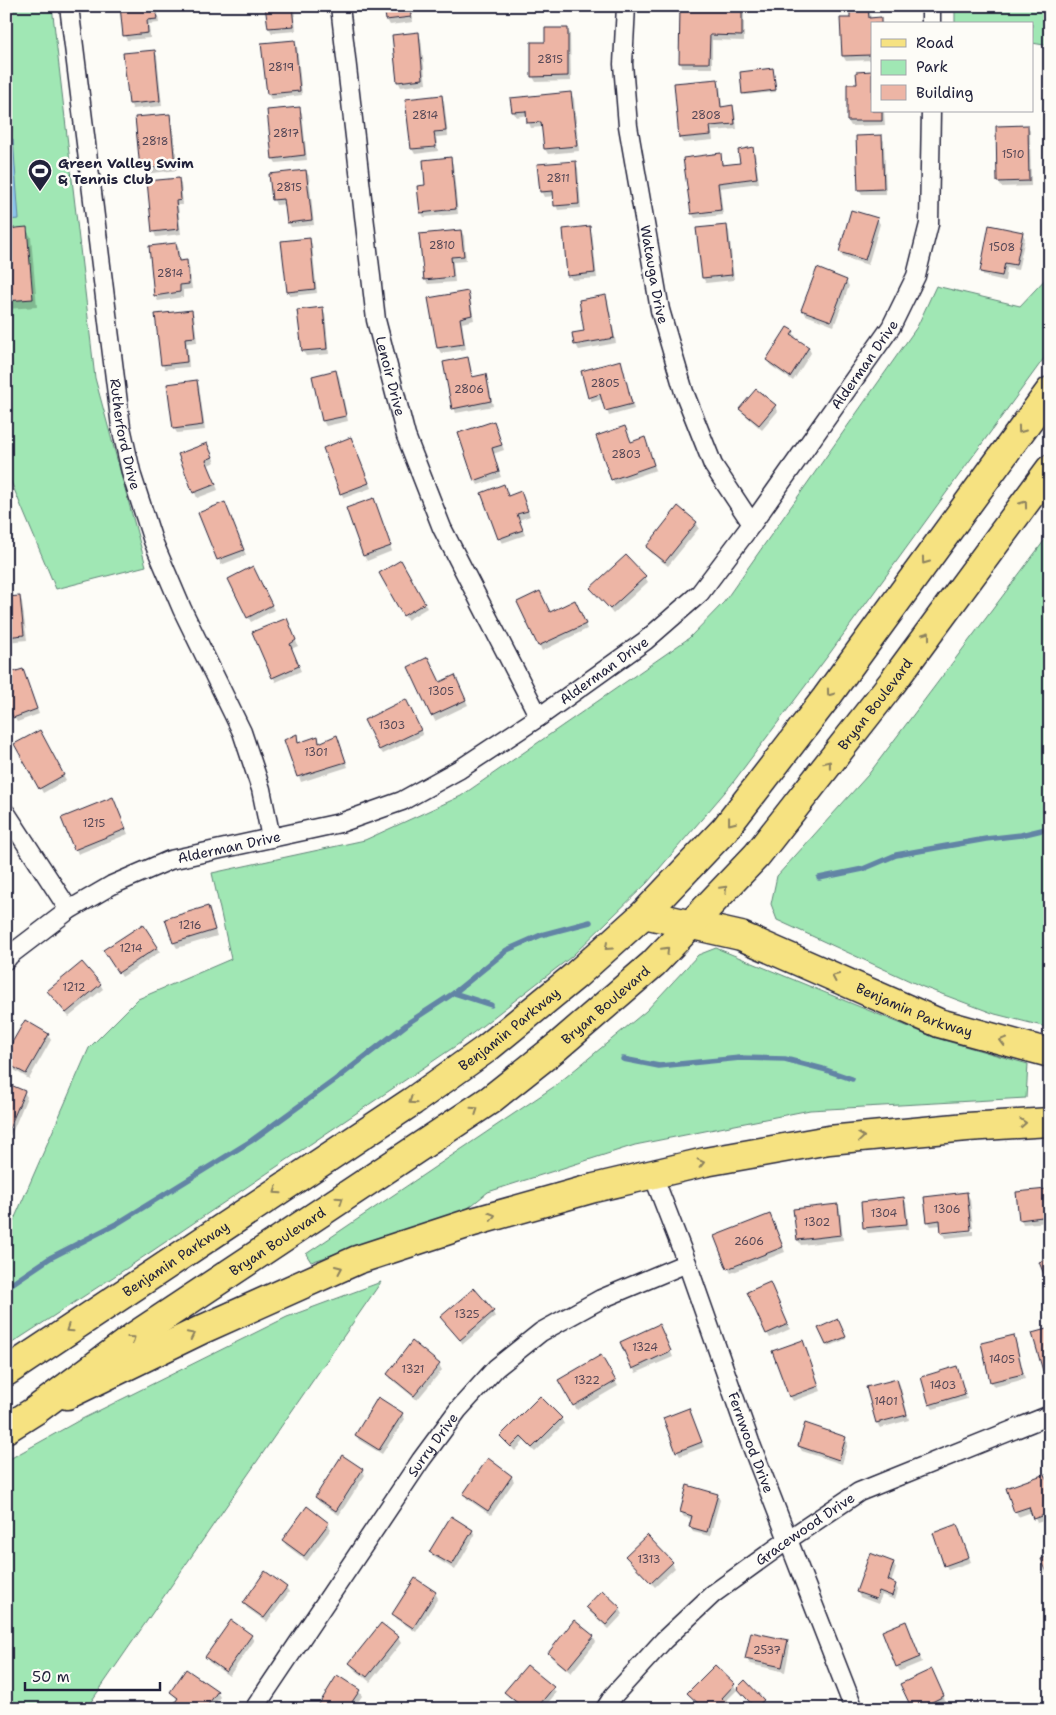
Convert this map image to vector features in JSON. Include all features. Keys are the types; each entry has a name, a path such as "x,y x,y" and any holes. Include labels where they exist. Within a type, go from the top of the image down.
{"main road":[{"path":"644,914 731,822 826,698 1050,391"},
{"name":"Bryan Boulevard","path":"36,1410 136,1336 490,1100 558,1046 653,964 757,855 892,683 1050,469"},
{"name":"Benjamin Parkway","path":"6,1372 418,1097 493,1043 575,976 644,914 741,936 939,1023 1050,1054"},
{"path":"6,1429 36,1410 203,1330 358,1260 482,1219 594,1188 705,1162 829,1140 967,1127 1050,1122"}],"street":[{"name":"Rutherford Drive","path":"68,6 121,427 132,476 156,550 182,609 242,732 261,789 271,838"},
{"name":"Lenoir Drive","path":"340,6 376,320 406,436 442,528 539,717"},
{"name":"Watauga Drive","path":"626,6 623,64 628,126 660,310 684,392 713,465 752,524"},
{"path":"931,6 931,22"},
{"name":"Alderman Drive","path":"6,960 69,910 112,886 170,860 340,823 402,801 460,769 539,717 645,641 700,593 752,524 891,327 916,276 929,224 931,112"},
{"path":"6,813 69,910"},
{"name":"Fernwood Drive","path":"653,1174 687,1263 750,1442 854,1709"},
{"name":"Surry Drive","path":"254,1709 421,1460 458,1410 496,1368 541,1332 601,1299 687,1263"},
{"name":"Gracewood Drive","path":"605,1709 614,1696 664,1640 713,1594 789,1539 859,1492 1050,1414"}],"green space":[{"name":"Green Valley Swim & Tennis Club","path":"6,6 52,6 95,378 146,566 56,589 6,470"},
{"path":"955,6 1050,6 1050,46 1034,43 1034,22 955,22"},
{"path":"1050,274 1050,350 830,653 731,785 647,883 571,957 460,1043 127,1268 6,1347 6,1220 13,1222 89,1048 138,999 231,959 212,873 365,840 461,796 689,638 724,602 917,327 936,286 1020,306"},
{"path":"1050,533 1050,1028 995,1014 923,987 777,920 771,904 777,876 868,775"},
{"path":"716,948 936,1038 1028,1064 1026,1098 810,1110 635,1145 488,1192 467,1209 311,1262 306,1254 555,1086 646,1011 698,955"},
{"path":"381,1282 86,1709 6,1709 6,1461 78,1421 287,1317"}],"water":[{"path":"6,139 13,139 19,219 6,220"}],"building":[{"path":"120,6 155,6 157,19 147,20 148,33 123,36"},
{"path":"265,6 292,6 294,26 268,28"},
{"path":"384,6 410,6 411,17 386,20"},
{"path":"680,7 742,8 742,36 710,35 709,63 679,63"},
{"path":"868,7 869,18 881,17 881,22 871,22 871,55 842,56 840,18 850,18 850,8"},
{"path":"545,28 568,28 568,76 531,77 531,42 545,42"},
{"path":"419,32 423,79 397,82 392,35"},
{"path":"295,40 300,91 267,94 261,43"},
{"path":"155,50 160,101 129,104 123,53"},
{"path":"773,68 776,90 742,94 740,72"},
{"path":"871,71 871,112 882,112 882,121 847,121 847,84 857,84 856,72"},
{"path":"718,79 721,107 733,105 735,124 710,126 711,135 679,138 674,83"},
{"path":"571,92 577,146 544,149 541,122 527,123 526,111 512,112 510,98"},
{"path":"442,95 446,131 434,132 436,147 411,149 405,99"},
{"path":"300,107 305,155 272,159 267,110"},
{"path":"170,114 175,166 140,169 135,117"},
{"path":"1028,125 1029,181 997,182 996,126"},
{"path":"882,135 884,189 858,190 856,136"},
{"path":"753,147 757,178 718,183 721,210 691,214 683,158 721,153 722,165 740,163 738,150"},
{"path":"451,157 456,209 420,213 417,186 425,185 423,160"},
{"path":"576,161 579,204 554,206 553,191 540,192 537,164"},
{"path":"306,170 312,220 287,223 284,199 272,200 269,174"},
{"path":"179,178 181,200 176,201 179,229 152,232 147,181"},
{"path":"851,210 878,218 865,260 839,252"},
{"path":"727,225 732,275 702,278 696,228"},
{"path":"989,225 1023,232 1016,265 1005,263 1002,276 980,272"},
{"path":"590,226 595,273 567,276 563,229"},
{"path":"27,227 33,299 6,301 6,229"},
{"path":"461,230 464,256 451,257 453,277 424,280 419,234"},
{"path":"310,238 315,289 287,292 281,241"},
{"path":"176,243 179,261 187,260 189,284 180,285 180,292 154,296 149,246"},
{"path":"817,268 847,280 831,321 801,310"},
{"path":"468,291 472,315 460,318 464,344 437,348 428,298"},
{"path":"606,295 614,338 574,345 572,333 584,331 579,300"},
{"path":"323,307 327,349 302,351 297,310"},
{"path":"192,310 195,337 185,338 187,362 161,365 155,314"},
{"path":"787,327 794,331 791,335 809,347 790,377 766,360"},
{"path":"468,357 472,377 486,374 491,401 452,409 443,362"},
{"path":"621,360 632,404 605,411 600,394 588,398 581,371"},
{"path":"336,370 346,416 322,421 312,376"},
{"path":"197,380 203,425 173,429 167,384"},
{"path":"756,389 776,405 759,425 739,409"},
{"path":"494,421 502,445 492,448 499,472 474,481 458,433"},
{"path":"625,426 631,442 645,437 654,465 611,480 596,436"},
{"path":"351,437 369,483 340,494 323,448"},
{"path":"207,443 213,457 206,460 216,484 193,493 178,454"},
{"path":"504,484 508,496 521,491 528,511 517,514 523,530 498,539 481,493"},
{"path":"374,498 391,546 363,556 346,508"},
{"path":"225,502 244,550 217,560 198,513"},
{"path":"678,506 697,522 665,562 646,547"},
{"path":"626,555 646,576 610,609 590,588"},
{"path":"401,560 425,603 403,616 379,573"},
{"path":"253,566 272,605 247,618 228,579"},
{"path":"540,591 550,612 575,600 586,624 538,646 517,602"},
{"path":"20,596 24,635 6,637 6,597"},
{"path":"287,618 296,640 290,644 299,666 272,678 252,632"},
{"path":"428,657 440,682 455,675 466,700 431,716 408,667"},
{"path":"23,669 37,709 13,718 6,698 6,674"},
{"path":"406,699 421,730 379,750 364,720"},
{"path":"40,730 64,775 39,789 14,744"},
{"path":"297,734 298,743 318,736 319,743 337,735 346,762 297,777 284,740"},
{"path":"113,797 126,829 74,850 61,818"},
{"path":"208,906 215,930 173,943 165,919"},
{"path":"143,924 158,947 118,973 103,950"},
{"path":"82,962 101,984 66,1013 47,991"},
{"path":"25,1020 49,1034 26,1074 6,1063 6,1053"},
{"path":"6,1083 25,1091 8,1131 6,1130"},
{"path":"1047,1189 1050,1216 1019,1220 1016,1192"},
{"path":"967,1192 971,1230 941,1233 940,1220 927,1222 924,1197"},
{"path":"904,1197 907,1224 863,1228 861,1202"},
{"path":"838,1204 841,1235 797,1240 793,1209"},
{"path":"770,1214 783,1247 727,1269 714,1236"},
{"path":"1050,1258 1050,1289 1039,1262"},
{"path":"770,1282 788,1324 766,1334 747,1292"},
{"path":"474,1288 494,1311 460,1340 440,1317"},
{"path":"838,1319 846,1337 826,1345 818,1328"},
{"path":"659,1324 671,1351 632,1369 620,1342"},
{"path":"1050,1328 1050,1368 1043,1371 1032,1333"},
{"path":"1014,1335 1023,1374 990,1382 981,1343"},
{"path":"803,1340 819,1386 789,1397 772,1351"},
{"path":"412,1341 440,1364 414,1396 387,1374"},
{"path":"601,1355 616,1381 573,1406 558,1380"},
{"path":"957,1366 965,1394 929,1405 921,1377"},
{"path":"897,1379 907,1415 876,1423 866,1387"},
{"path":"540,1396 562,1418 532,1448 521,1437 511,1447 500,1436"},
{"path":"378,1397 403,1413 379,1450 355,1435"},
{"path":"689,1408 702,1442 676,1452 663,1418"},
{"path":"805,1423 846,1437 839,1460 798,1446"},
{"path":"342,1455 363,1469 336,1511 315,1497"},
{"path":"488,1458 512,1476 488,1511 463,1494"},
{"path":"1045,1474 1050,1487 1050,1513 1033,1519 1029,1507 1014,1512 1006,1488"},
{"path":"687,1485 718,1494 707,1532 689,1527 692,1516 680,1512"},
{"path":"307,1506 329,1523 304,1556 282,1540"},
{"path":"451,1516 473,1530 452,1565 429,1552"},
{"path":"957,1524 969,1557 944,1566 933,1533"},
{"path":"647,1535 673,1562 651,1583 625,1556"},
{"path":"870,1553 894,1562 888,1580 896,1584 892,1596 879,1591 876,1599 856,1592"},
{"path":"1050,1555 1050,1579 1041,1559"},
{"path":"265,1571 287,1587 264,1618 243,1603"},
{"path":"415,1578 436,1592 413,1628 392,1614"},
{"path":"602,1590 621,1608 606,1625 586,1607"},
{"path":"231,1620 252,1635 226,1672 205,1657"},
{"path":"574,1620 594,1636 567,1669 548,1653"},
{"path":"906,1621 920,1657 896,1667 882,1631"},
{"path":"381,1623 399,1637 367,1677 349,1663"},
{"path":"751,1632 788,1640 782,1667 745,1659"},
{"path":"527,1665 554,1687 536,1709 525,1709 504,1692"},
{"path":"715,1665 735,1684 722,1698 733,1709 704,1709 687,1693"},
{"path":"186,1669 218,1691 205,1709 171,1708 178,1698 170,1692"},
{"path":"932,1669 944,1696 918,1709 912,1709 900,1684"},
{"path":"337,1675 360,1690 352,1702 362,1709 316,1709"},
{"path":"745,1680 764,1700 755,1708 737,1688"}],"waterway":[{"path":"819,878 863,869 896,855 986,839 1021,835 1050,828"},
{"path":"6,1292 10,1285 50,1258 118,1223 251,1141 335,1080 411,1021 454,993 507,950 541,935 590,922"},
{"path":"454,993 491,1005"},
{"path":"623,1059 659,1066 740,1058 785,1059 852,1079"}],"place":[{"name":"Green Valley Swim & Tennis Club","path":"40,192"}]}
